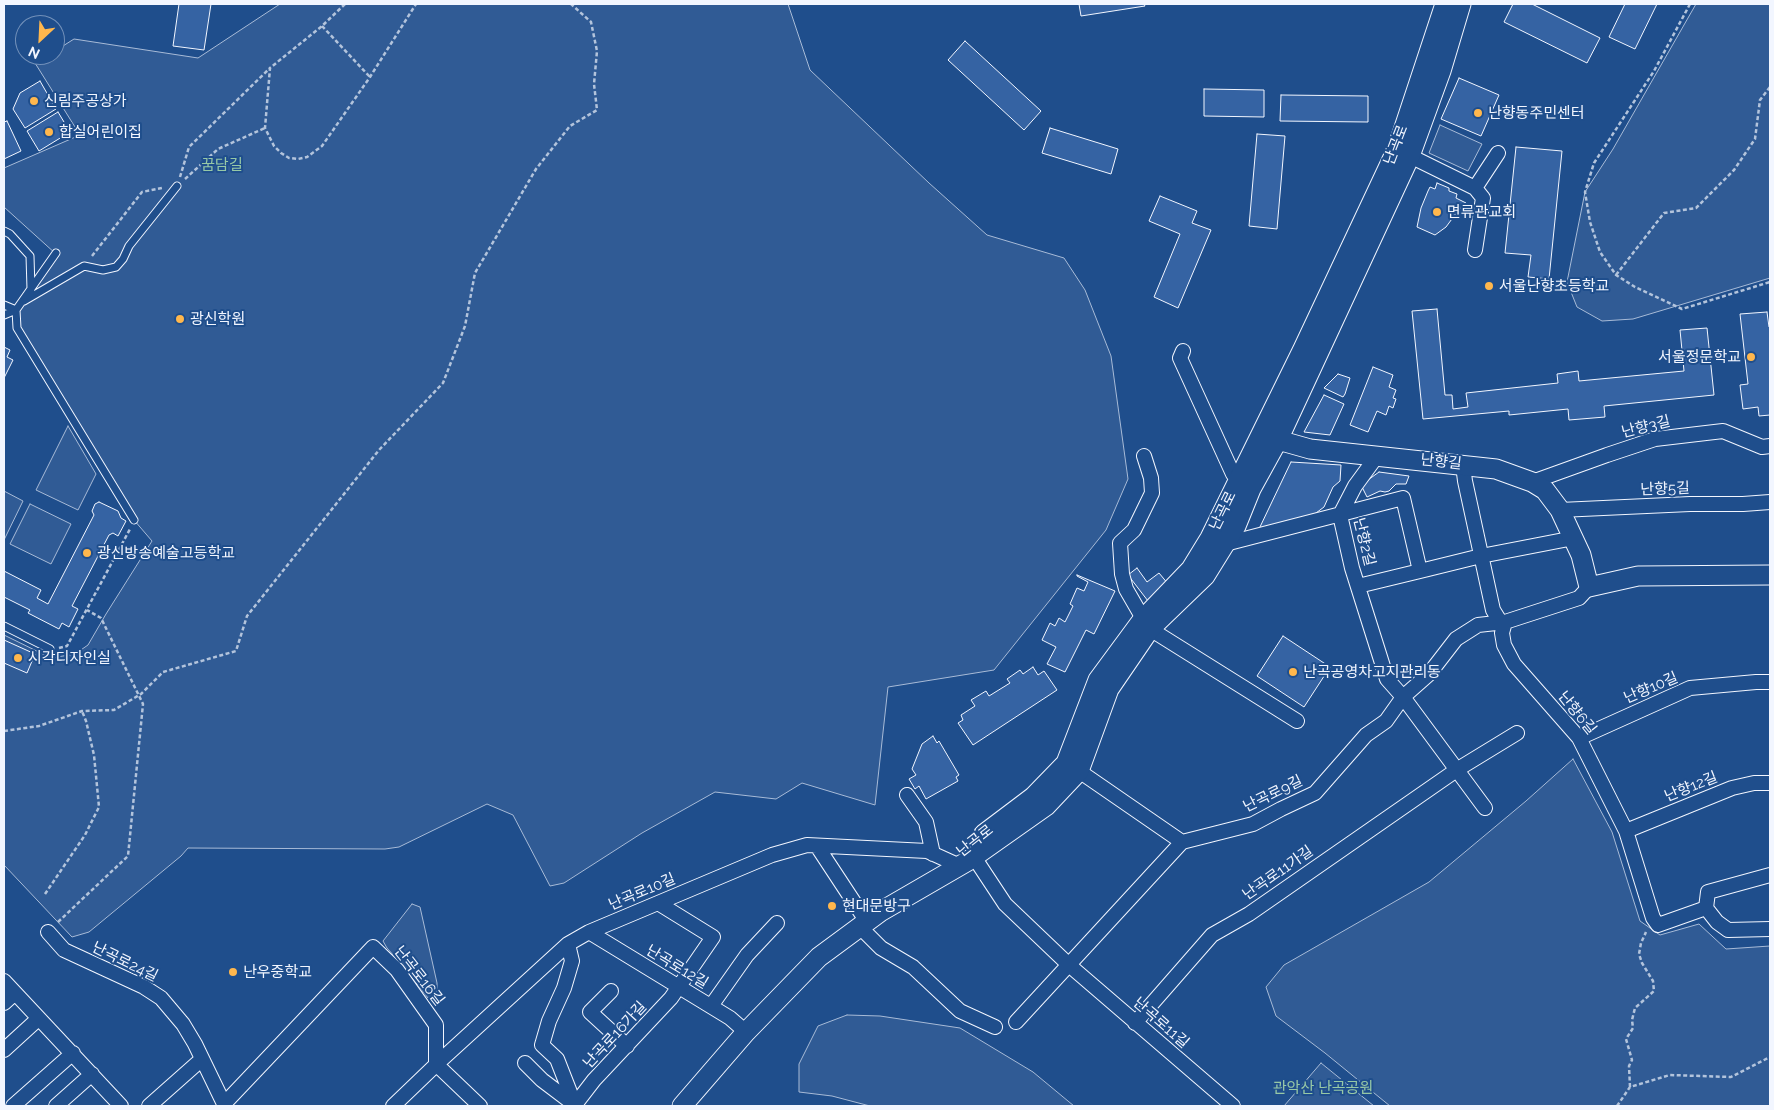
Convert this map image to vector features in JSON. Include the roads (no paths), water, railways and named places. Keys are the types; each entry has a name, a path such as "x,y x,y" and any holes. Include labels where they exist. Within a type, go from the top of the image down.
{"main road":[{"name":"난곡로","path":"954,860 1046,806 1079,771 1109,689 1147,624 1205,576 1236,526 1245,484 1303,349 1397,149 1445,4"},
{"name":"난곡로","path":"668,1106 743,1029 819,958 863,921 880,912 954,860 1033,797 1066,763 1098,680 1147,624 1191,568 1245,484 1278,440 1410,156 1441,71 1462,4"},
{"name":"난향길","path":"1278,440 1310,449 1496,468 1532,482 1545,490 1560,510 1574,538 1589,587"},
{"path":"1589,587 1638,576 1770,575"},
{"name":"난곡로","path":"682,1106 743,1029"}],"street":[{"path":"1475,188 1498,153"},
{"path":"1410,156 1475,188 1483,198 1474,250"},
{"path":"1183,352 1180,358 1233,474 1245,484"},
{"name":"난향3길","path":"1532,482 1607,454 1655,439 1723,430 1762,446 1770,446"},
{"path":"1144,456 1152,478 1152,493 1134,530 1120,543 1119,553 1126,589 1147,624 1185,652 1297,720"},
{"name":"난향2길","path":"1377,456 1355,486 1340,515 1358,586 1387,679 1403,697"},
{"path":"1463,465 1493,610 1503,622 1579,598 1589,587"},
{"path":"1225,544 1402,498 1420,571 1481,556 1574,538"},
{"name":"난향5길","path":"1560,510 1770,502"},
{"name":"난향2길","path":"1358,586 1420,571"},
{"name":"난곡로9길","path":"1182,842 1253,824 1315,793 1366,735 1386,721 1403,697 1429,674 1456,639 1478,625 1503,622"},
{"name":"난향6길","path":"1503,622 1504,645 1514,664 1579,738 1626,832 1653,918 1658,925 1706,908"},
{"name":"난향10길","path":"1579,738 1584,734 1690,688 1770,682"},
{"path":"1403,697 1485,808"},
{"name":"난곡로11가길","path":"1135,1023 1212,935 1249,914 1458,770 1517,733"},
{"path":"1016,1022 1182,842 1079,771"},
{"name":"난향12길","path":"1626,832 1732,788 1754,783 1770,783"},
{"path":"907,795 954,860"},
{"name":"난곡로10길","path":"393,1106 436,1064 568,944 589,932 772,856 807,846 927,851 954,860"},
{"path":"816,846 882,948 914,967 960,1011 995,1027"},
{"name":"난곡로11길","path":"954,860 1005,904 1068,965 1232,1106"},
{"path":"1770,875 1708,892 1706,908 1717,922 1728,930 1770,929"},
{"name":"난곡로16가길","path":"575,1106 594,1080 662,1009 679,988 713,937 658,903"},
{"path":"710,1006 747,955 777,922"},
{"name":"난곡로24길","path":"48,932 64,950 144,987 161,998 183,1024 195,1044 224,1105"},
{"name":"난곡로12길","path":"589,932 730,1018 743,1029"},
{"name":"난곡로16가길","path":"568,944 572,962 564,988 549,1021 542,1045 557,1059 575,1106"},
{"name":"난곡로16길","path":"224,1105 374,947 397,970 436,1025 436,1064"},
{"path":"4,981 121,1106"},
{"path":"610,991 590,1012 627,1046"},
{"path":"4,1003 15,993"},
{"path":"4,1050 38,1019"},
{"path":"13,1106 73,1053"},
{"path":"150,1106 202,1058"},
{"path":"525,1063 542,1080 575,1106"},
{"path":"436,1064 480,1106"},
{"path":"56,1106 92,1074"}],"lane":[{"path":"22,302 84,266 103,270 112,269 118,265 125,256 128,246 177,186"},
{"path":"4,231 10,234 30,256 31,289"},
{"path":"4,316 16,310 56,254"},
{"path":"4,304 16,310"},
{"path":"16,310 18,328 134,520"},
{"path":"4,626 50,649"}],"place":[{"name":"신림주공상가","path":"34,101"},
{"name":"난향동주민센터","path":"1478,113"},
{"name":"합실어린이집","path":"49,132"},
{"name":"면류관교회","path":"1437,212"},
{"name":"서울난향초등학교","path":"1489,286"},
{"name":"광신학원","path":"180,319"},
{"name":"서울정문학교","path":"1751,357"},
{"name":"광신방송예술고등학교","path":"87,553"},
{"name":"시각디자인실","path":"18,658"},
{"name":"난곡공영차고지관리동","path":"1293,672"},
{"name":"현대문방구","path":"832,906"},
{"name":"난우중학교","path":"233,972"}],"park label":[{"name":"꿈담길","path":"222,165"},
{"name":"관악산 난곡공원","path":"1323,1088"}]}
